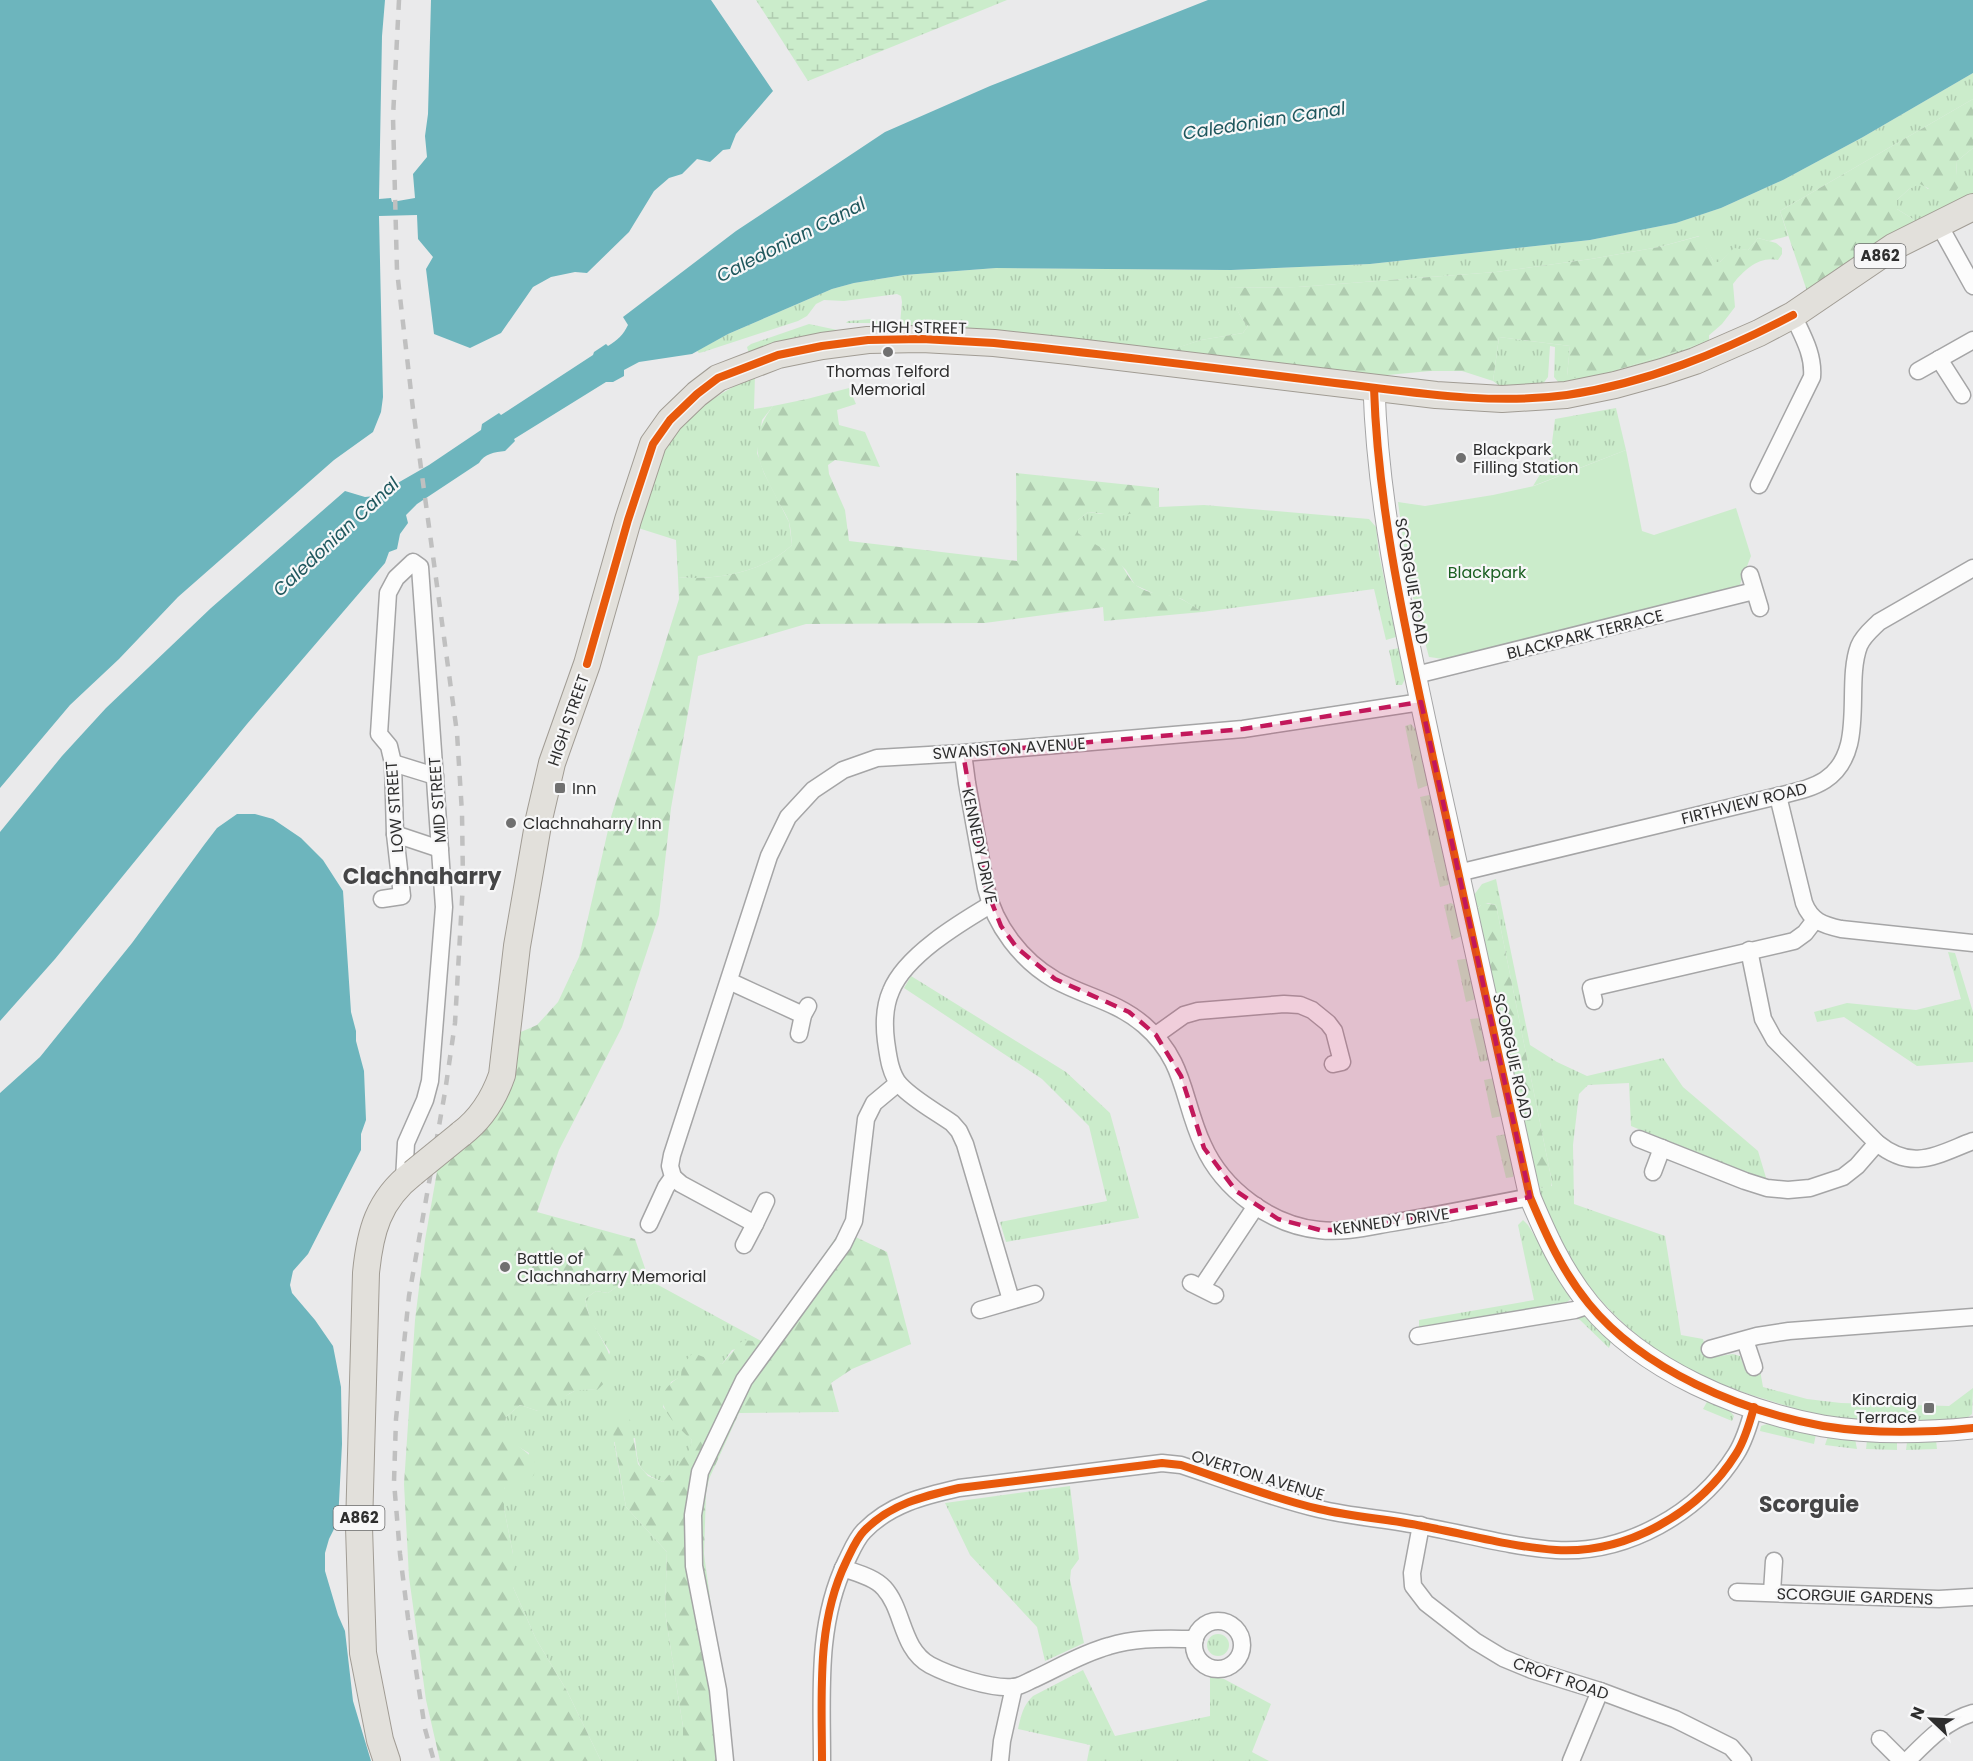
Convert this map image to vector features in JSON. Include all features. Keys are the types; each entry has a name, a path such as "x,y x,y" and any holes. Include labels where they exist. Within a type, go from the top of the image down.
{"main road":[{"name":"A862","path":"1374,388 1484,398 1566,395 1615,385 1695,361 1759,333 1793,315 1893,247 1973,207"},
{"name":"HIGH STREET","path":"408,1177 470,1128 496,1093 502,1075 517,946 543,797 552,764 587,664 653,444 661,432 697,394 718,378 778,355 868,340 921,339 1058,349 1374,388"},
{"name":"A862","path":"387,1761 380,1740 363,1653 359,1527 366,1273 369,1242 375,1221 385,1202 408,1177"}],"street":[{"path":"1938,223 1971,280"},
{"path":"1759,485 1812,376 1811,354 1793,315"},
{"path":"1918,372 1973,340"},
{"path":"1939,359 1962,395"},
{"name":"SCORGUIE ROAD","path":"1374,388 1376,433 1390,551 1421,702 1530,1197 1554,1251 1590,1305 1619,1333 1652,1359 1705,1389 1754,1407 1823,1426 1852,1430 1917,1432 1973,1428"},
{"name":"MID STREET","path":"388,593 396,578 413,562 420,567 444,907 430,1081 425,1100 406,1143 408,1177"},
{"name":"FIRTHVIEW ROAD","path":"1458,873 1806,789 1827,779 1842,763 1851,737 1856,661 1859,646 1867,633 1879,622 1973,568"},
{"name":"BLACKPARK TERRACE","path":"1416,675 1752,583 1760,608"},
{"name":"LOW STREET","path":"382,899 402,896 394,834 393,763 389,746 379,734 388,593"},
{"name":"SWANSTON AVENUE","path":"650,1224 666,1186 673,1177 670,1166 672,1155 769,856 788,817 813,790 843,770 877,758 963,753 1243,729 1421,702"},
{"name":"KENNEDY DRIVE","path":"963,753 966,783 990,905 1006,933 1034,965 1055,980 1129,1012 1156,1035 1181,1076 1195,1127 1209,1158 1236,1191 1256,1206 1278,1218 1294,1225 1320,1230 1347,1230 1457,1212 1530,1197"},
{"path":"393,763 435,776"},
{"path":"1778,796 1804,903 1815,920 1841,929 1973,943"},
{"path":"394,834 440,849"},
{"path":"990,905 965,920 926,949 907,967 896,980 886,1007 885,1029 891,1068 898,1083 952,1123 959,1131 965,1144 1011,1300"},
{"path":"1594,1001 1591,988 1794,941 1805,933 1815,920"},
{"path":"1749,950 1763,1019 1774,1039 1877,1143 1891,1154 1912,1159 1936,1155 1973,1141"},
{"path":"729,981 806,1010 799,1034"},
{"path":"1156,1035 1184,1015 1198,1011 1284,1004 1300,1005 1320,1015 1334,1031 1342,1062 1333,1064"},
{"path":"725,1761 718,1690 694,1566 693,1515 700,1472 744,1380 843,1244 854,1221 866,1119 874,1104 898,1083"},
{"path":"1639,1139 1745,1181 1767,1188 1788,1190 1809,1188 1843,1177 1857,1166 1877,1143"},
{"path":"1653,1172 1662,1148"},
{"path":"673,1177 681,1184 755,1224"},
{"path":"744,1245 766,1201"},
{"path":"1202,1288 1256,1206"},
{"path":"980,1310 1035,1294"},
{"path":"1418,1336 1575,1310 1590,1305"},
{"path":"1710,1349 1789,1331 1973,1317"},
{"path":"1745,1340 1754,1367"},
{"name":"OVERTON AVENUE","path":"822,1761 822,1658 834,1592 843,1568 863,1532 880,1517 900,1505 927,1495 959,1488 1162,1462 1180,1465 1320,1509 1557,1550 1584,1549 1619,1544 1654,1528 1688,1508 1737,1453 1754,1407"},
{"name":"CROFT ROAD","path":"1421,1525 1412,1574 1413,1586 1426,1603 1475,1641 1503,1658 1532,1670 1600,1691 1675,1719 1731,1747 1743,1761"},
{"path":"1772,1592 1774,1561"},
{"path":"843,1568 882,1586 889,1596 913,1650 920,1659 961,1677 995,1686 1014,1688 1105,1647 1125,1641 1195,1639"},
{"name":"SCORGUIE GARDENS","path":"1737,1592 1939,1599 1973,1597"},
{"path":"1000,1761 1002,1741 1014,1688"},
{"path":"1571,1761 1600,1691"},
{"path":"1907,1761 1940,1729 1958,1717 1973,1713"},
{"path":"1880,1739 1902,1761"}],"highlighted area":[{"path":"1421,702 1530,1197 1347,1230 1320,1230 1278,1219 1236,1191 1204,1148 1181,1076 1156,1035 1129,1012 1055,979 1017,948 1001,926 986,888 963,753 1243,729"}],"green space":[{"path":"756,0 1007,0 808,81"},
{"path":"1973,73 1973,99 1780,211 1788,236 1769,241 1758,238 1748,250 1734,249 1720,262 1714,262 1699,236 1659,247 1496,272 1298,287 1226,288 1248,326 1243,333 1201,340 1174,349 1173,352 882,329 871,323 846,323 871,319 886,324 900,324 902,302 901,296 897,294 844,301 824,300 816,304 807,316 798,321 703,352 697,351 728,334 832,289 904,275 996,268 1231,270 1370,264 1590,240 1676,223 1721,208 1783,180"},
{"path":"1973,99 1973,148 1957,161 1956,175 1960,185 1955,192 1937,193 1920,184 1909,189 1897,200 1897,209 1913,219 1914,223 1808,294 1780,211"},
{"path":"1973,148 1973,195 1914,223 1913,219 1897,209 1897,200 1909,189 1920,183 1928,189 1956,175 1957,161"},
{"path":"1700,236 1714,262 1720,262 1734,248 1748,250 1758,238 1776,243 1782,248 1782,254 1778,260 1764,260 1752,265 1737,279 1733,284 1735,307 1722,324 1699,344 1623,368 1569,379 1567,376 1570,346 1499,337 1493,381 1462,371 1430,371 1377,376 1173,352 1173,349 1201,340 1243,333 1248,326 1225,288 1298,287 1496,272 1659,247"},
{"path":"809,324 842,331 749,354 747,347 751,344"},
{"path":"1709,334 1709,344 1705,347 1587,382 1559,383 1554,377 1555,347 1550,346 1548,377 1542,385 1501,387 1493,381 1499,337 1570,346 1567,376 1623,368 1699,344"},
{"path":"755,375 754,409 773,406 762,420 757,453 764,473 789,522 792,545 768,562 739,573 693,578 678,577 676,540 635,527 654,469 670,439 690,416 729,389"},
{"path":"849,388 856,404 837,410 839,425 865,432 880,467 835,460 828,465 829,474 845,510 849,541 1017,561 1016,473 1159,488 1159,507 1121,516 1088,512 1078,520 1078,533 1117,559 1131,580 1141,589 1177,597 1202,612 1104,621 1103,607 985,623 806,624 698,656 671,808 659,915 622,1027 559,1150 537,1212 635,1239 649,1280 619,1285 608,1293 596,1291 585,1299 591,1319 610,1357 610,1373 605,1382 597,1390 583,1390 568,1394 555,1409 538,1411 520,1405 506,1417 504,1433 535,1461 534,1475 523,1484 507,1484 504,1489 504,1508 513,1554 513,1587 536,1639 567,1691 601,1761 440,1761 426,1700 409,1577 404,1484 415,1320 425,1240 438,1166 516,1034 537,1025 558,1002 579,957 611,817 679,599 678,577 693,578 739,573 768,562 792,545 789,522 765,476 758,454 759,431 773,406"},
{"path":"1616,408 1626,450 1533,486 1550,458 1555,419"},
{"name":"Blackpark","path":"1626,450 1642,531 1654,535 1736,508 1751,556 1739,587 1467,655 1444,659 1429,657 1409,582 1398,502 1425,506 1534,486"},
{"path":"1204,505 1369,519 1376,527 1379,554 1396,637 1386,640 1374,589 1202,612 1182,599 1155,594 1135,585 1126,570 1104,549 1090,543 1078,533 1078,520 1088,512 1101,514 1159,507"},
{"path":"1399,648 1406,677 1402,685 1396,685 1389,650"},
{"path":"1411,724 1416,730 1429,785 1418,789 1405,726"},
{"path":"1429,795 1450,882 1440,887 1420,797"},
{"path":"1496,879 1530,1045 1557,1062 1587,1076 1663,1058 1683,1087 1758,1151 1767,1181 1631,1126 1629,1083 1588,1085 1579,1094 1573,1145 1574,1204 1665,1236 1681,1335 1703,1339 1708,1358 1733,1354 1740,1356 1746,1372 1760,1370 1763,1387 1807,1399 1841,1403 1949,1406 1973,1388 1972,1414 1955,1422 1888,1422 1839,1419 1798,1410 1720,1384 1689,1370 1639,1336 1595,1294 1561,1244 1538,1188 1552,1186 1552,1182 1496,905 1488,903 1477,909 1474,895 1482,884"},
{"path":"1451,903 1456,906 1462,936 1452,940 1444,905"},
{"path":"1483,903 1496,905 1552,1182 1551,1187 1538,1188 1477,909"},
{"path":"1948,952 1955,953 1973,1012 1973,1062 1917,1066 1844,1017 1817,1022 1814,1012 1847,1003 1916,1010 1961,999"},
{"path":"1467,959 1476,999 1466,1002 1457,960"},
{"path":"911,976 1066,1072 1110,1113 1139,1218 1006,1242 1000,1222 1107,1201 1089,1126 1042,1079 904,988"},
{"path":"1481,1018 1489,1060 1480,1062 1470,1019"},
{"path":"1494,1078 1503,1116 1492,1118 1484,1080"},
{"path":"1506,1134 1515,1171 1513,1177 1506,1178 1496,1136"},
{"path":"1523,1220 1572,1298 1563,1305 1419,1329 1419,1320 1534,1300 1518,1225"},
{"path":"841,1230 887,1252 911,1344 852,1369 831,1383 839,1412 739,1413 709,1479 706,1493 704,1554 732,1761 683,1761 683,1727 665,1612 667,1552 626,1507 610,1416 620,1410 629,1414 638,1464 648,1476 663,1482 689,1451 692,1440 669,1416 663,1400 664,1392 670,1384 681,1376 682,1365 693,1353 722,1364 743,1340 763,1342"},
{"path":"649,1280 763,1342 732,1350 722,1364 711,1361 671,1382 663,1407 692,1440 690,1451 663,1482 648,1474 640,1466 635,1438 614,1442 626,1507 667,1552 665,1612 683,1727 683,1761 601,1761 567,1691 536,1639 513,1587 513,1554 504,1508 504,1489 506,1484 523,1484 529,1453 512,1443 503,1433 506,1417 520,1405 538,1411 578,1389 597,1390 610,1352 590,1320 585,1299 596,1291 608,1293 619,1285"},
{"path":"1586,1315 1612,1339 1609,1348 1580,1320 1575,1318"},
{"path":"1708,1400 1729,1410 1734,1416 1732,1421 1703,1409"},
{"path":"1767,1424 1816,1434 1814,1444 1760,1431 1761,1426"},
{"path":"1828,1436 1855,1439 1857,1449 1825,1445"},
{"path":"1867,1440 1897,1441 1897,1450 1866,1449"},
{"path":"1936,1440 1937,1449 1906,1450 1907,1442"},
{"path":"1070,1486 1079,1559 1071,1570 1070,1580 1084,1643 1045,1661 1037,1627 970,1555 945,1503"},
{"path":"1218,1634 1226,1637 1229,1645 1226,1653 1218,1656 1210,1653 1207,1645 1210,1637"},
{"path":"1083,1670 1115,1736 1210,1716 1210,1676 1224,1679 1271,1704 1252,1752 1269,1761 1087,1761 1090,1745 1018,1729 1021,1715 1033,1696"}],"water":[{"path":"0,0 385,0 382,36 379,199 391,198 392,202 415,198 413,174 427,157 425,136 428,114 431,0 711,0 773,91 736,134 730,149 723,150 710,162 697,159 682,174 669,178 654,191 629,232 587,273 575,272 551,277 533,287 501,333 470,348 434,334 426,269 433,257 418,239 417,215 379,216 383,397 381,412 373,432 334,460 178,597 119,659 70,705 0,788"},
{"name":"Caledonian Canal","path":"1208,0 1973,0 1973,73 1783,180 1721,208 1676,223 1590,240 1370,264 1231,270 996,268 904,275 832,289 728,334 692,354 639,362 624,370 624,376 613,382 606,382 514,439 515,441 505,451 484,457 479,463 417,504 406,515 408,523 400,534 397,549 389,552 385,563 247,724 55,959 0,1021 0,832 62,756 106,708 211,608 345,491 365,497 375,496 429,465 481,430 482,424 499,413 501,415 593,355 606,344 608,346 612,344 628,325 623,317 736,231 885,132 990,86"},
{"path":"237,814 255,814 273,819 301,838 323,860 343,891 351,1012 364,1071 366,1120 361,1134 361,1150 308,1254 293,1271 290,1285 292,1293 333,1346 341,1387 342,1444 338,1521 325,1553 325,1571 345,1631 353,1701 371,1761 0,1761 0,1093 40,1057 132,943 217,828"}],"railway":[{"path":"399,0 393,117 397,271 413,409 457,733 462,813 463,883 455,1023 409,1296 396,1419 394,1482 408,1618 425,1729 434,1761"}],"cycle path":[{"path":"587,664 628,520 653,444 670,420 718,378 778,355 868,340 922,339 994,343 1417,393 1477,398 1537,398 1597,390 1655,374 1711,353 1793,315"},
{"path":"1374,388 1381,481 1395,574 1433,758 1530,1197 1563,1266 1589,1304 1611,1328 1637,1349 1665,1368 1727,1398 1792,1419 1842,1429 1898,1432 1973,1428"},
{"path":"822,1761 823,1660 825,1635 836,1586 861,1534 885,1514 908,1502 959,1488 1162,1463 1181,1465 1284,1500 1332,1512 1523,1546 1556,1550 1583,1549 1609,1545 1634,1537 1659,1526 1682,1511 1721,1475 1736,1454 1745,1437 1754,1407"}],"place":[{"name":"Thomas Telford Memorial","path":"888,352"},
{"name":"Blackpark Filling Station","path":"1461,458"},
{"name":"Inn","path":"560,788"},
{"name":"Clachnaharry Inn","path":"511,823"},
{"name":"Battle of Clachnaharry Memorial","path":"505,1267"},
{"name":"Kincraig Terrace","path":"1929,1408"}],"district":[{"name":"Clachnaharry","path":"422,876"},
{"name":"Scorguie","path":"1809,1504"}]}
